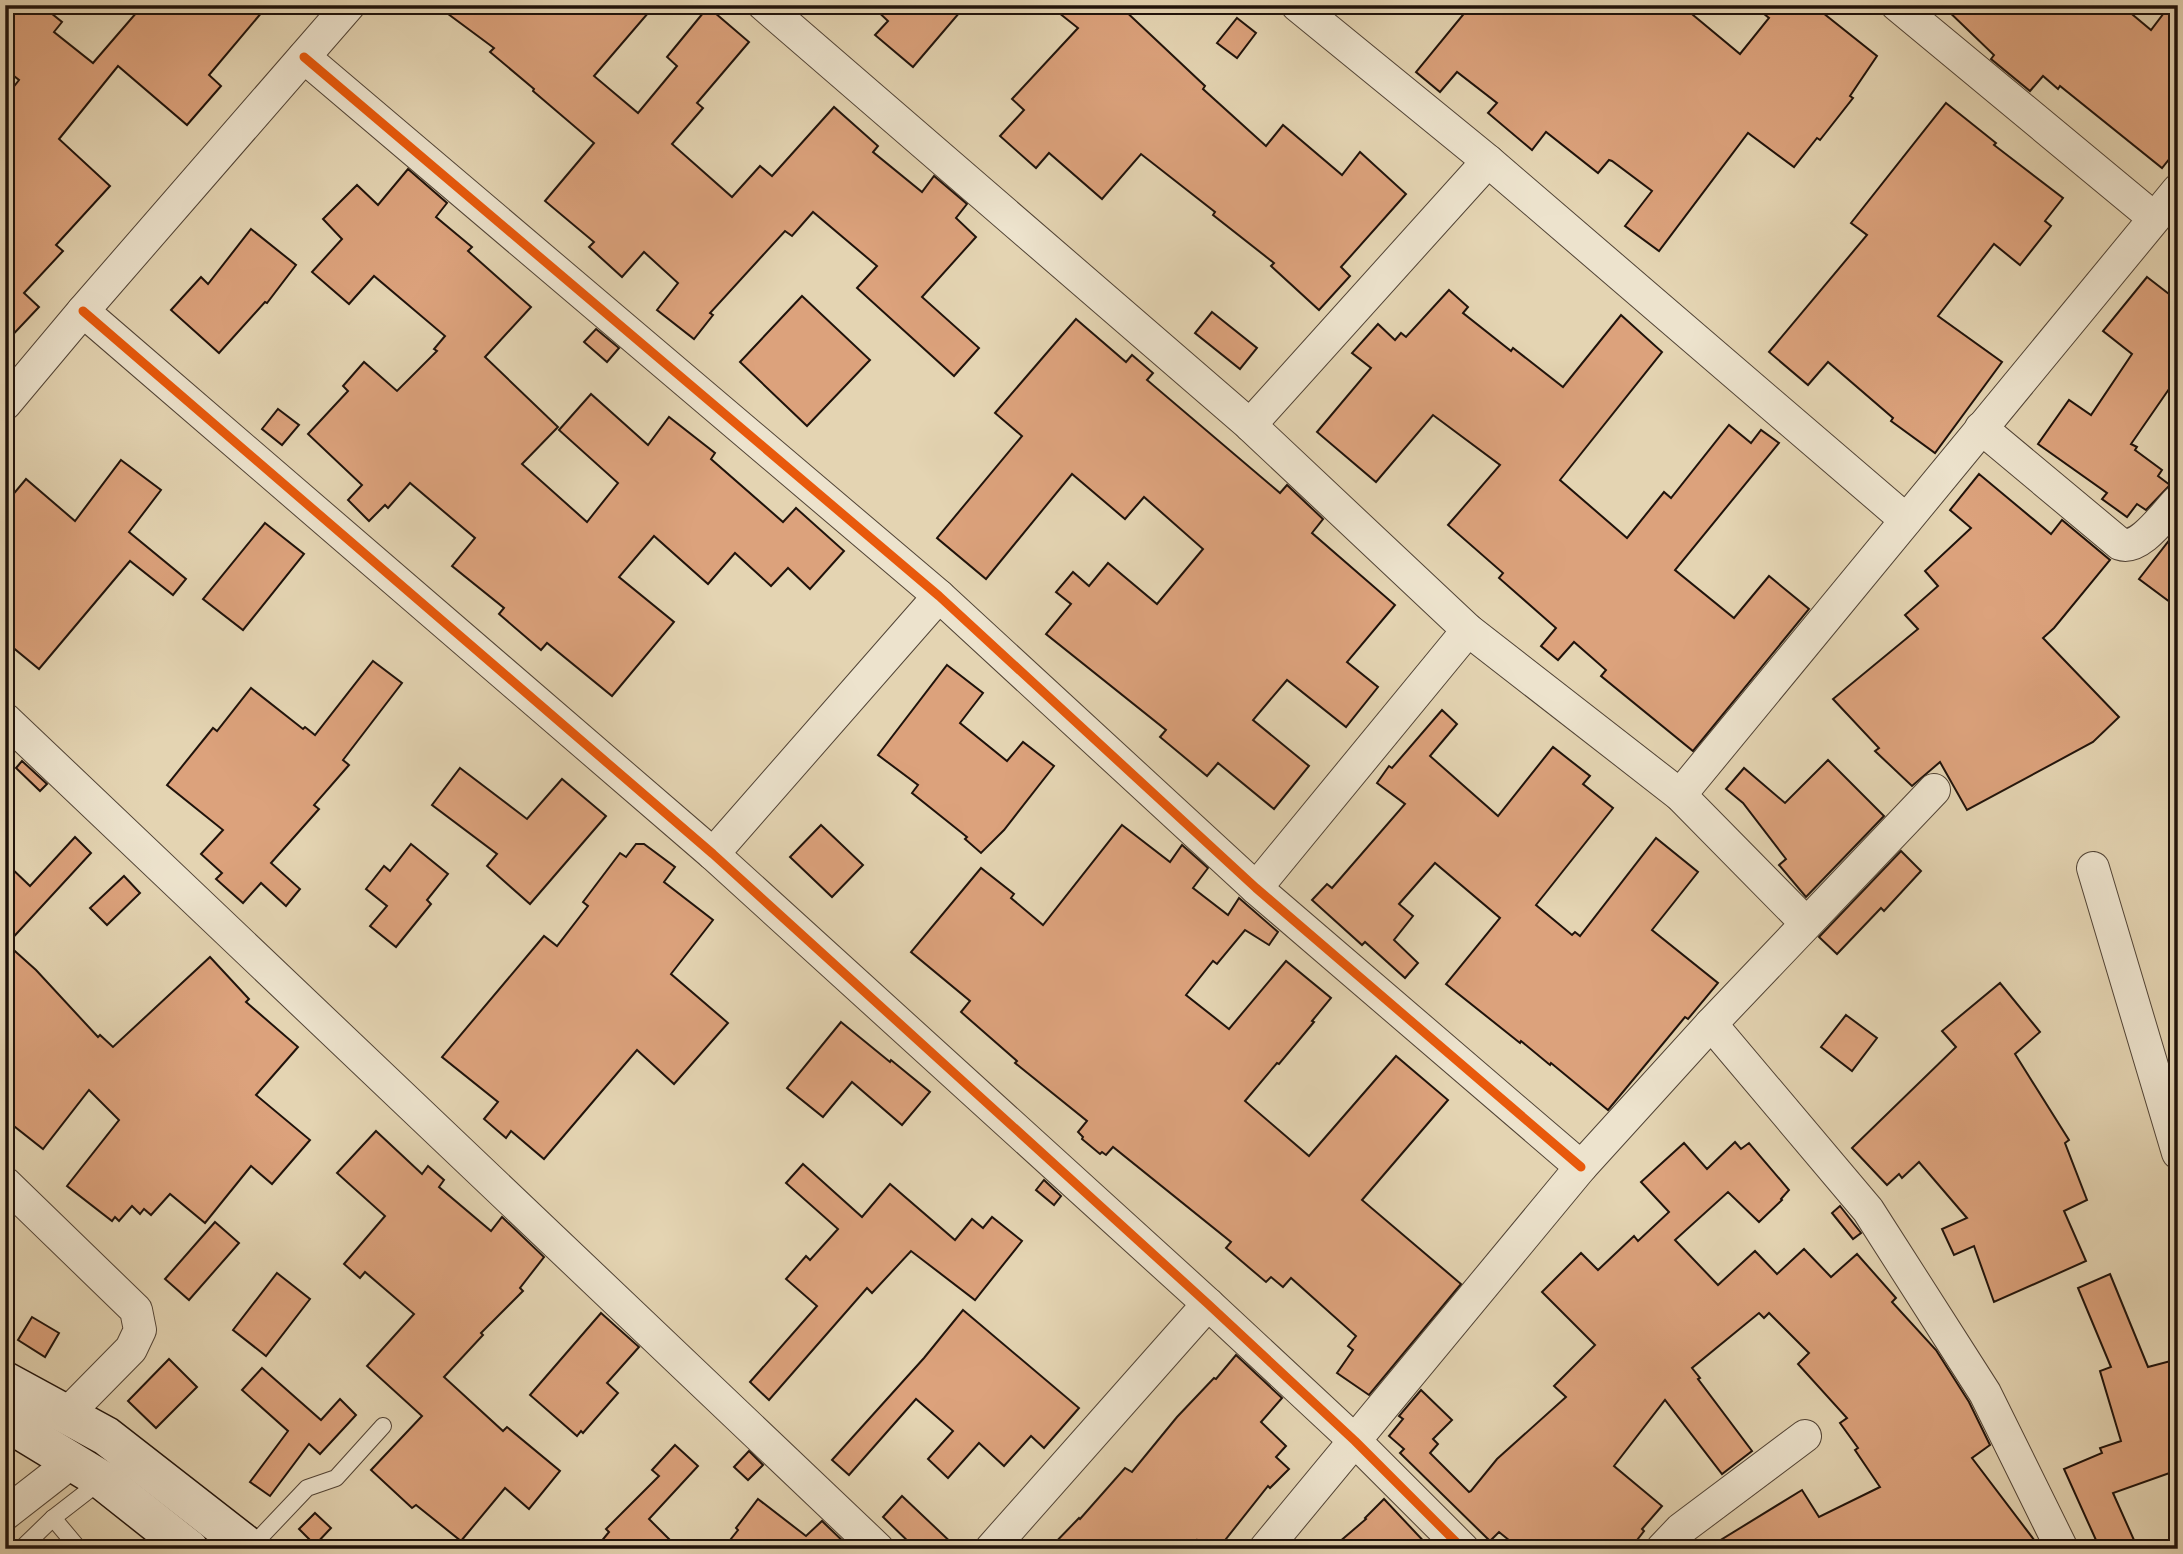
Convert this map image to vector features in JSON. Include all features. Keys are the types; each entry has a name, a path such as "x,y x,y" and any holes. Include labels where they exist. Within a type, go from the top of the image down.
{"main road":[{"path":"5,1381 106,1436 250,1548"},
{"path":"5,1421 88,1471 190,1549"}],"street":[{"path":"5,404 83,310 349,5"},
{"path":"764,5 1250,425 1468,630 1680,795 1806,923"},
{"path":"1897,5 2154,218"},
{"path":"1307,8 1906,520"},
{"path":"304,57 939,596 1256,888 1581,1167"},
{"path":"1250,425 1488,161"},
{"path":"1680,795 2178,190"},
{"path":"83,310 713,854 1208,1304 1355,1441 1463,1549"},
{"path":"1981,428 2127,547 2138,543 2178,501"},
{"path":"713,854 939,596"},
{"path":"1256,888 1468,630"},
{"path":"5,719 878,1549"},
{"path":"1265,1549 1581,1167 1711,1024 1934,790"},
{"path":"2092,868 2178,1153"},
{"path":"1711,1024 1868,1210 1985,1393 2062,1549"},
{"path":"5,1183 136,1310 141,1330 131,1349 67,1414"},
{"path":"990,1549 1208,1304"},
{"path":"1662,1549 1681,1529 1805,1436"},
{"path":"5,1514 88,1471"}],"lane":[{"path":"250,1548 307,1488 336,1478 383,1426"},
{"path":"21,1549 52,1518 88,1471"},
{"path":"52,1518 79,1549"}],"building":[{"path":"5,5 41,5 62,22 54,32 93,63 143,5 268,5 209,75 221,86 187,125 118,66 59,139 110,186 56,245 63,251 24,293 39,307 5,343 5,98 19,80 5,69"},
{"path":"436,5 655,5 594,76 638,113 677,66 667,57 708,7 749,42 697,103 703,108 672,144 732,197 760,166 772,176 834,107 878,146 873,152 922,192 934,176 967,204 956,218 976,237 922,297 979,348 954,376 857,288 877,266 813,212 792,236 785,231 710,313 713,315 694,339 657,310 678,283 644,252 622,277 589,247 594,242 545,201 594,143 490,52 494,48"},
{"path":"871,5 966,5 913,67 875,35 888,21"},
{"path":"1049,5 1119,5 1205,86 1203,89 1266,146 1283,125 1342,175 1360,152 1406,194 1341,267 1350,276 1319,310 1271,266 1274,263 1141,154 1102,199 1049,153 1036,168 1000,136 1024,110 1012,99 1078,28"},
{"path":"1471,5 1681,5 1740,54 1769,18 1753,5 1813,5 1877,56 1850,96 1853,98 1820,140 1817,138 1794,167 1748,133 1659,251 1625,226 1652,191 1612,161 1609,160 1598,173 1546,132 1532,150 1488,113 1497,103 1457,72 1440,92 1416,72"},
{"path":"1942,5 2121,5 2151,30 2170,5 2178,5 2178,148 2162,168 2060,86 2058,89 2043,76 2030,91 1991,59 1994,55"},
{"path":"1237,18 1256,33 1237,58 1217,43"},
{"path":"1946,103 1996,143 1994,145 2063,198 2045,221 2051,226 2020,265 1994,244 1938,316 2002,362 1935,453 1891,421 1893,418 1828,362 1808,385 1769,352 1867,235 1851,223"},
{"path":"408,169 447,203 436,217 472,247 468,251 531,307 485,357 558,427 522,464 587,522 618,483 559,430 591,394 648,445 669,417 715,453 711,459 783,522 796,508 844,551 810,589 788,568 771,586 735,553 708,584 654,536 619,577 674,622 612,696 547,643 541,650 499,614 504,608 452,566 475,538 410,483 388,508 385,505 369,521 348,500 362,485 308,434 348,391 343,386 364,362 397,391 437,351 434,349 445,336 374,276 349,304 312,272 342,239 323,219 357,185 378,205"},
{"path":"251,229 296,265 267,303 265,302 219,353 171,310 201,277 208,284"},
{"path":"2147,277 2178,301 2178,376 2131,444 2162,470 2158,476 2170,485 2146,510 2137,504 2127,517 2102,499 2107,493 2038,444 2069,400 2091,415 2132,354 2103,331"},
{"path":"1449,290 1468,307 1463,313 1563,387 1621,315 1662,352 1560,480 1627,538 1664,492 1671,498 1729,425 1751,443 1761,430 1779,443 1675,570 1734,618 1769,576 1809,609 1693,751 1601,676 1606,670 1574,642 1558,660 1541,646 1556,628 1499,578 1503,573 1448,525 1500,465 1433,415 1376,482 1317,432 1371,368 1352,353 1378,324 1395,340 1401,333 1406,337"},
{"path":"802,296 870,360 807,426 740,362"},
{"path":"1212,312 1257,348 1240,369 1195,333"},
{"path":"1076,319 1126,362 1132,355 1153,373 1147,380 1280,493 1287,485 1323,519 1312,533 1395,605 1347,662 1378,687 1346,727 1287,680 1253,720 1309,766 1274,809 1218,763 1207,776 1160,737 1166,730 1046,634 1071,604 1056,592 1073,572 1089,586 1108,563 1157,604 1203,549 1144,497 1125,519 1072,474 986,579 937,538 1022,436 995,413"},
{"path":"596,329 619,348 607,362 584,342"},
{"path":"278,409 299,425 282,445 262,429"},
{"path":"121,460 161,490 129,532 186,579 173,595 130,561 39,669 5,641 5,504 26,479 75,521"},
{"path":"1979,474 2051,534 2062,520 2110,560 2043,638 2119,717 2093,742 1967,810 1940,762 1912,786 1875,751 1879,748 1833,699 1918,629 1905,615 1938,586 1925,571 1971,528 1950,510"},
{"path":"265,523 304,554 243,630 203,599"},
{"path":"2178,529 2178,608 2139,579"},
{"path":"373,661 402,683 343,760 349,765 314,805 319,809 271,863 300,889 286,906 261,883 243,903 216,879 222,873 201,854 223,830 167,785 213,728 217,731 251,688 303,729 305,727 315,735"},
{"path":"947,665 983,693 960,723 1007,761 1023,742 1054,766 1004,830 981,853 965,839 967,837 912,793 918,785 878,755"},
{"path":"1442,710 1457,724 1430,756 1498,816 1553,747 1590,776 1583,784 1613,808 1536,905 1572,935 1575,932 1580,936 1656,838 1698,872 1652,930 1718,983 1688,1019 1685,1017 1608,1110 1551,1063 1550,1065 1521,1041 1520,1043 1446,984 1500,918 1435,863 1399,904 1413,916 1394,940 1418,963 1405,978 1365,942 1362,945 1312,900 1327,884 1332,888 1405,804 1377,783 1389,766 1392,768"},
{"path":"1828,760 1884,816 1806,897 1779,865 1786,859 1743,803 1726,789 1744,768 1785,803"},
{"path":"22,761 47,784 40,791 16,768"},
{"path":"460,768 527,819 562,779 606,816 530,904 487,866 497,854 432,805"},
{"path":"821,825 863,865 832,897 790,857"},
{"path":"1122,825 1170,862 1182,845 1208,868 1193,888 1228,915 1239,898 1278,932 1269,945 1245,930 1217,964 1213,961 1186,995 1229,1029 1286,961 1331,998 1279,1064 1277,1063 1245,1101 1309,1156 1396,1056 1448,1100 1362,1200 1461,1284 1369,1395 1337,1373 1353,1350 1348,1346 1356,1336 1291,1278 1283,1287 1271,1277 1266,1282 1226,1248 1231,1242 1113,1147 1106,1155 1102,1152 1100,1154 1082,1139 1078,1132 1087,1121 1015,1063 1017,1061 961,1012 970,1001 911,952 981,868 1014,894 1011,898 1043,925"},
{"path":"75,837 91,853 7,944 36,970 98,1037 100,1035 113,1047 210,957 249,999 246,1002 298,1047 256,1095 310,1140 272,1184 251,1166 205,1223 170,1194 151,1215 144,1209 140,1214 132,1206 119,1221 115,1217 112,1221 67,1186 119,1120 89,1090 43,1149 5,1119 5,862 30,886"},
{"path":"411,844 448,874 427,900 431,904 396,947 370,926 387,906 366,889 384,866 390,871"},
{"path":"636,844 644,844 675,867 664,882 713,920 671,974 728,1023 674,1084 637,1050 544,1159 511,1131 506,1138 484,1119 498,1102 442,1057 544,936 557,946 588,906 583,902 620,853 626,857"},
{"path":"1901,851 1921,871 1884,911 1881,908 1837,954 1819,937"},
{"path":"124,876 140,893 107,925 90,908"},
{"path":"2000,983 2040,1032 2015,1054 2069,1140 2065,1143 2087,1200 2064,1211 2086,1261 1994,1302 1974,1246 1954,1255 1942,1229 1967,1218 1919,1162 1902,1178 1899,1174 1887,1185 1852,1148 1956,1047 1942,1031"},
{"path":"1846,1015 1877,1038 1852,1071 1821,1047"},
{"path":"841,1022 930,1092 902,1125 852,1082 823,1117 787,1088"},
{"path":"376,1131 422,1174 428,1166 444,1180 439,1187 491,1231 502,1217 544,1257 520,1288 523,1291 481,1333 483,1335 444,1377 503,1431 507,1427 560,1471 529,1509 505,1488 461,1541 416,1505 412,1508 371,1470 422,1416 367,1366 414,1314 365,1272 360,1278 344,1264 385,1216 337,1173"},
{"path":"1735,1142 1741,1149 1749,1143 1789,1190 1759,1222 1728,1192 1675,1240 1718,1285 1755,1251 1777,1274 1804,1249 1831,1277 1857,1254 1896,1298 1892,1302 1936,1350 1969,1402 1990,1445 1972,1458 2041,1549 1706,1549 1802,1490 1819,1517 1880,1487 1840,1423 1847,1418 1798,1364 1809,1353 1769,1313 1764,1318 1759,1313 1692,1368 1752,1451 1722,1474 1665,1400 1614,1466 1662,1506 1642,1529 1644,1531 1630,1549 1520,1549 1499,1532 1490,1541 1400,1453 1404,1449 1389,1436 1403,1419 1399,1416 1421,1390 1452,1420 1433,1439 1438,1444 1430,1453 1471,1491 1497,1459 1566,1397 1554,1386 1595,1345 1542,1292 1581,1253 1598,1270 1634,1236 1638,1241 1669,1212 1641,1182 1684,1143 1707,1169"},
{"path":"803,1164 862,1217 890,1184 955,1240 972,1219 983,1228 992,1217 1022,1241 975,1300 911,1251 872,1293 867,1288 769,1400 750,1382 817,1306 786,1279 806,1256 810,1260 838,1229 786,1183"},
{"path":"1044,1180 1061,1196 1054,1205 1036,1190"},
{"path":"1840,1206 1861,1233 1853,1239 1832,1213"},
{"path":"215,1222 239,1243 189,1300 165,1279"},
{"path":"277,1273 310,1299 266,1356 233,1330"},
{"path":"2110,1274 2148,1367 2178,1359 2178,1470 2113,1493 2138,1549 2100,1549 2064,1469 2102,1453 2100,1448 2121,1441 2100,1371 2111,1367 2078,1288"},
{"path":"963,1310 1079,1408 1044,1448 1031,1436 1004,1466 979,1443 948,1478 928,1459 953,1431 916,1399 849,1475 832,1460 924,1358"},
{"path":"601,1313 639,1347 607,1383 618,1393 583,1433 581,1431 577,1436 530,1395"},
{"path":"32,1317 59,1333 45,1357 18,1340"},
{"path":"1236,1355 1282,1398 1261,1422 1286,1446 1276,1457 1289,1469 1270,1488 1268,1486 1218,1549 1208,1549 1197,1540 1189,1549 1049,1549 1125,1468 1132,1472 1177,1417"},
{"path":"169,1359 197,1387 156,1428 128,1401"},
{"path":"262,1368 321,1420 340,1399 356,1415 320,1454 309,1444 270,1496 250,1482 288,1431 242,1390"},
{"path":"675,1445 698,1466 649,1519 679,1549 595,1549 609,1532 606,1529 659,1476 652,1470"},
{"path":"749,1451 763,1465 748,1480 734,1467"},
{"path":"902,1496 958,1549 916,1549 883,1517"},
{"path":"758,1499 806,1536 822,1521 851,1549 723,1549"},
{"path":"1384,1499 1431,1549 1331,1549 1366,1519"},
{"path":"315,1513 331,1528 315,1545 299,1529"}],"cycle path":[{"path":"304,57 939,596 1256,888 1581,1167"},
{"path":"83,311 713,854 1208,1304 1355,1441 1463,1549"}]}
